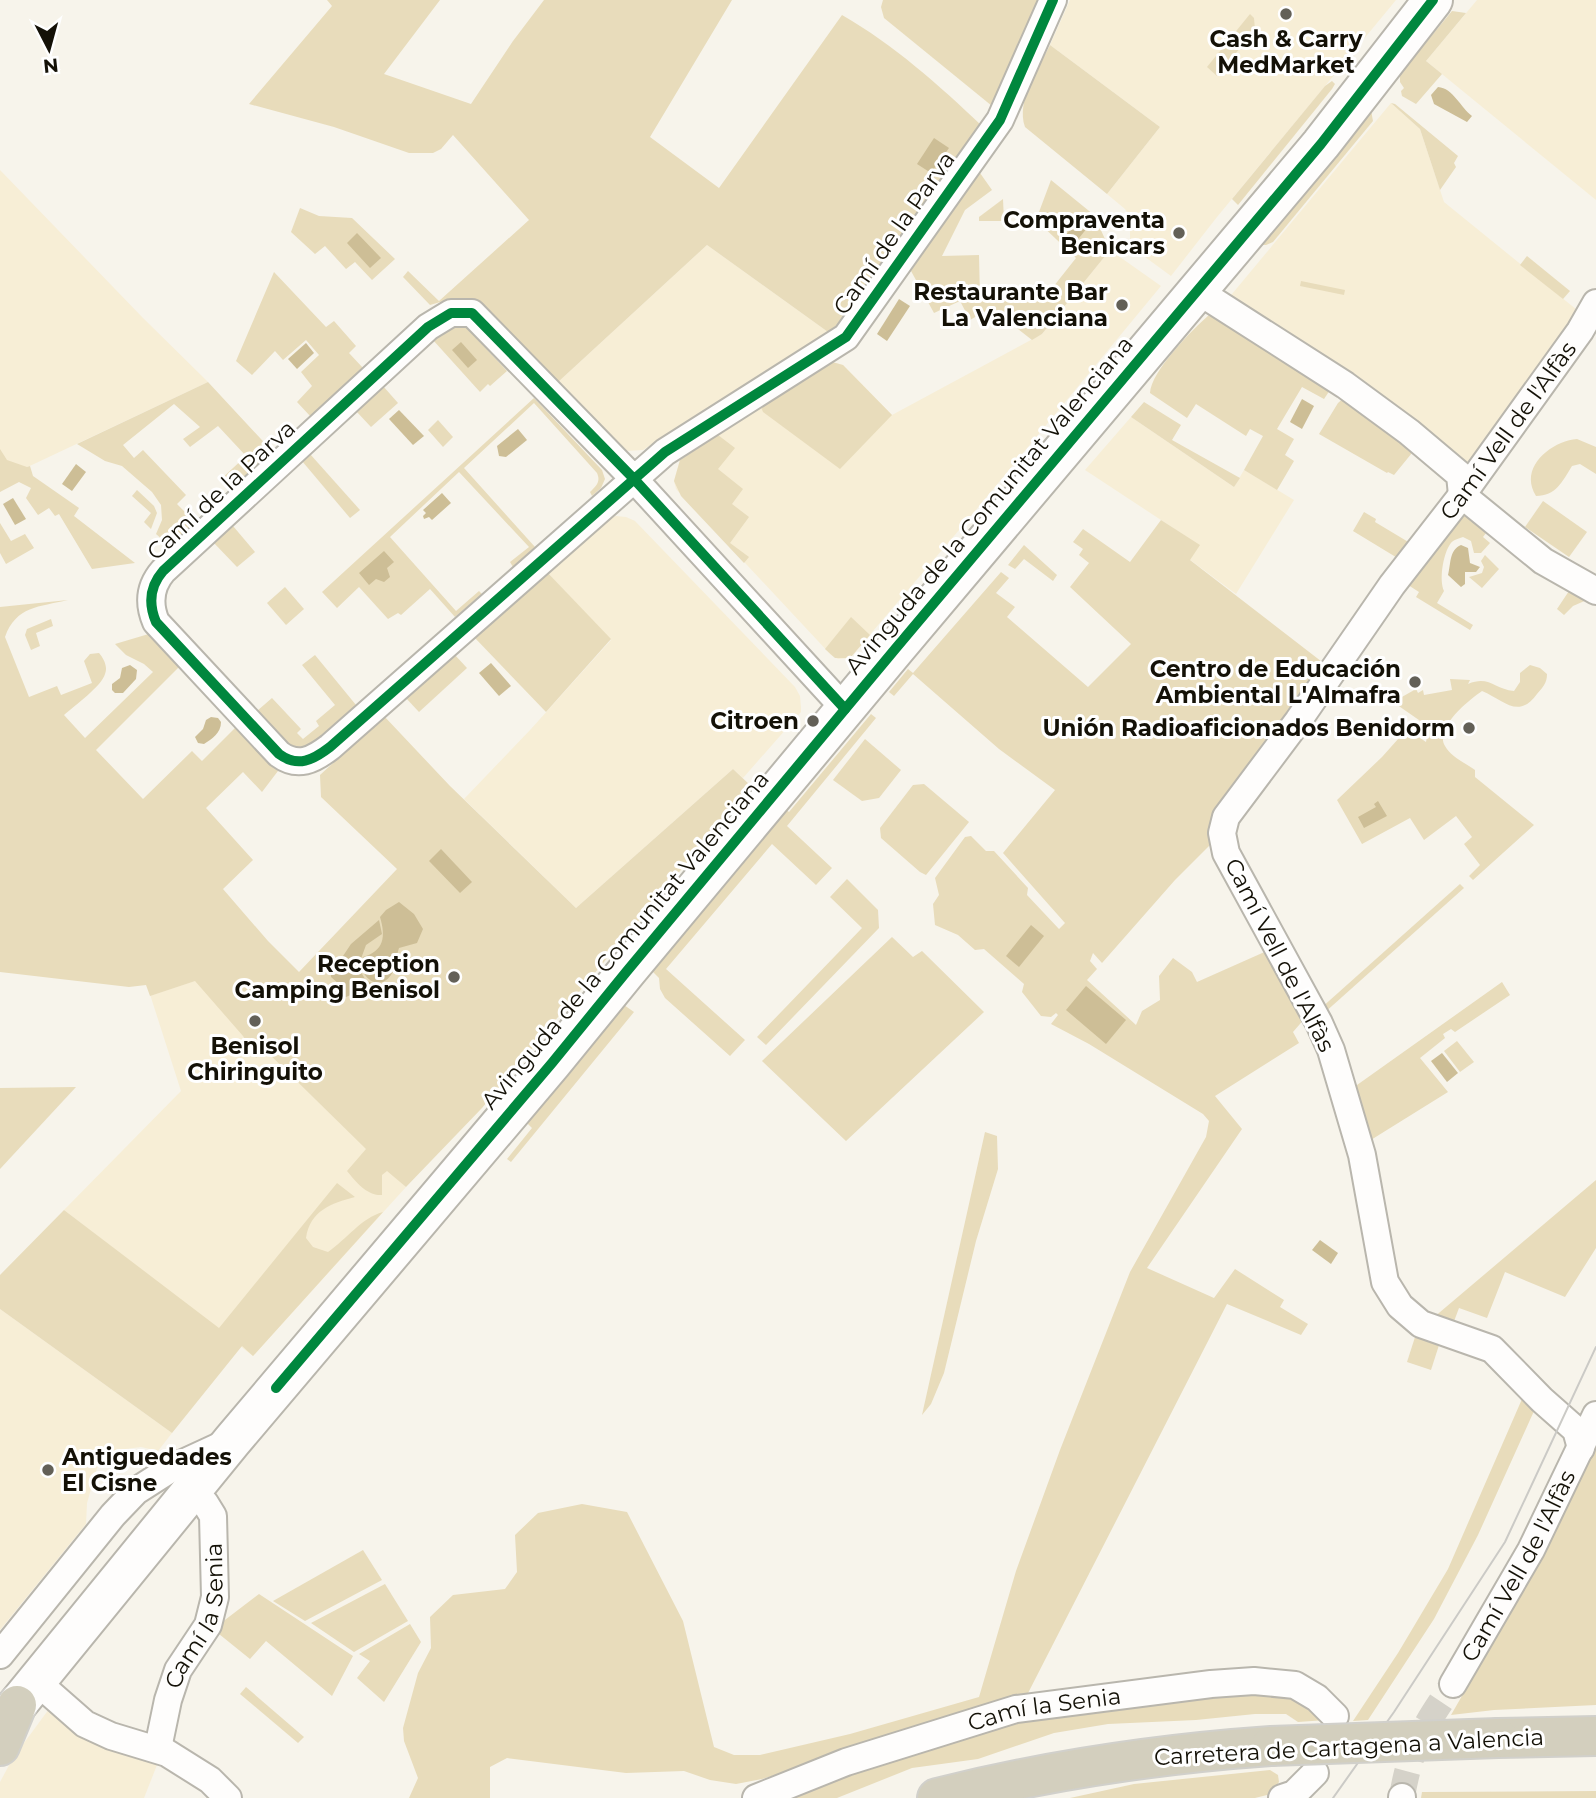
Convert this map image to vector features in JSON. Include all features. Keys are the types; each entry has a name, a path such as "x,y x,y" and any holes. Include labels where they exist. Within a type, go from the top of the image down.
{"highway":[{"path":"0,1746 18,1705"},
{"name":"Carretera de Cartagena a Valencia","path":"937,1798 1069,1769 1125,1760 1270,1746 1596,1736"}],"main road":[{"name":"Avinguda de la Comunitat Valenciana","path":"18,1705 232,1441 1321,144 1433,0"}],"street":[{"name":"Camí de la Parva","path":"845,709 634,479 480,318 472,313 451,313 428,327 163,571 155,581 152,592 152,611 160,625 279,754 288,760 309,760 330,747 634,479 665,452 846,337 1000,120 1053,0"},
{"path":"1198,291 1345,385 1409,432 1460,475 1462,495 1543,561 1596,591"},
{"name":"Camí Vell de l'Alfàs","path":"1581,1448 1576,1430 1492,1349 1421,1324 1400,1306 1385,1282 1362,1155 1331,1050 1319,1023 1226,853 1222,833 1226,817 1298,721 1392,585 1462,495 1580,331 1596,303"},
{"name":"Camí Vell de l'Alfàs","path":"1563,1416 1581,1419 1596,1414"},
{"name":"Camí Vell de l'Alfàs","path":"1453,1684 1531,1550 1596,1414"},
{"path":"0,1655 113,1515 136,1491 172,1468 232,1441"},
{"name":"Camí la Senia","path":"158,1748 168,1700 178,1670 208,1625 215,1598 213,1516 205,1503 190,1492"},
{"name":"Camí la Senia","path":"756,1798 846,1762 1016,1709 1254,1681 1296,1685 1317,1698 1335,1716"},
{"path":"18,1705 85,1724 111,1736 158,1748 210,1780 228,1798"},
{"path":"1282,1798 1294,1794 1315,1773"}],"shaded area":[{"path":"327,0 440,0 384,74 471,104 544,0 732,0 650,137 719,188 842,15 915,66 982,126 841,322 828,332 707,245 557,383 477,302 454,298 430,305 403,277 408,271 439,301 529,220 453,135 441,149 433,153 409,153 334,127 249,104 332,6"},
{"path":"883,0 1039,0 992,106 884,18 881,7"},
{"path":"1070,0 1396,0 1171,276 1130,246 1130,217 1125,209 1107,194 1160,127 1050,45"},
{"path":"1477,0 1596,0 1596,200 1426,61"},
{"path":"1452,11 1466,13 1426,61 1442,74 1416,104 1402,96 1401,91 1404,88 1400,82 1400,74"},
{"path":"1250,14 1254,18 1255,30 1217,76 1207,67"},
{"path":"1050,45 1160,127 1107,194 1025,127 1023,106 1026,96"},
{"path":"1332,81 1335,84 1332,89 1238,205 1232,199 1325,86"},
{"path":"1438,87 1448,91 1472,116 1467,122 1434,104 1431,95"},
{"path":"1391,103 1420,129 1444,202 1582,314 1470,469 1227,300"},
{"path":"1391,103 1458,156 1454,163 1456,167 1440,190 1420,129"},
{"path":"1371,110 1373,121 1273,242 1260,245"},
{"path":"934,138 949,148 931,173 917,164"},
{"path":"0,170 208,382 0,480"},
{"path":"980,173 992,190 965,210 942,256 979,255 980,298 1042,301 1076,258 1036,220 1051,180 1094,215 1110,250 1042,334 1032,340 991,308 970,320 960,301 934,313 911,271 938,229"},
{"path":"1003,199 1004,221 979,221 979,217"},
{"path":"300,208 319,216 352,218 395,259 372,280 355,262 346,269 325,246 315,254 291,232"},
{"path":"1083,214 1092,222 1075,243 1065,236"},
{"path":"357,233 381,258 370,268 347,243"},
{"path":"707,245 828,332 643,450 627,451 557,383"},
{"path":"1110,250 1161,286 850,658 838,659 831,655 676,489 674,481 680,460 832,362 843,365 892,415 1042,334"},
{"path":"1527,256 1570,291 1563,299 1520,265"},
{"path":"274,272 326,327 334,321 356,346 349,353 363,368 311,417 297,402 312,386 301,372 319,355 306,340 283,360 275,351 252,375 236,361"},
{"path":"1301,281 1345,290 1344,295 1300,286"},
{"path":"899,299 910,306 887,341 877,334"},
{"path":"1209,315 1221,316 1332,387 1324,399 1302,387 1277,429 1294,439 1285,455 1294,461 1277,490 1244,470 1263,436 1250,429 1246,436 1196,404 1187,418 1150,393 1152,384 1165,362"},
{"path":"450,325 466,327 507,371 480,392 433,340"},
{"path":"461,342 477,360 468,368 452,350"},
{"path":"306,343 314,353 297,369 288,359"},
{"path":"832,362 843,365 892,415 840,469 763,412 761,407"},
{"path":"208,382 273,452 231,490 220,480 246,456 218,426 190,447 183,439 200,427 174,404 123,445 134,458 143,450 186,495 177,504 196,523 171,547 156,534 162,520 161,505 152,492 122,466 105,461 77,444"},
{"path":"383,386 398,403 371,427 356,411"},
{"path":"1346,396 1416,448 1394,475 1319,434 1338,403"},
{"path":"534,398 602,470 605,479 601,488 592,496 590,492 598,481 597,473 534,403 464,468 535,547 513,567 510,562 529,547 459,472 390,537 456,611 479,591 482,594 455,617 430,589 401,615 398,613 388,619 359,587 337,608 322,592"},
{"path":"1302,399 1314,406 1302,429 1290,422"},
{"path":"1144,402 1181,425 1172,440 1240,478 1234,487 1131,417"},
{"path":"399,410 424,436 413,445 389,419"},
{"path":"1131,417 1234,487 1244,470 1294,500 1236,594 1189,559 1199,545 1085,470"},
{"path":"438,420 453,437 443,447 428,430"},
{"path":"518,429 527,440 506,457 499,456 497,446"},
{"path":"718,435 735,448 718,469 743,489 732,504 749,517 730,543 749,557 744,563 681,496 674,481 680,460"},
{"path":"1577,439 1596,447 1596,474 1580,464 1572,466 1554,491 1536,496 1531,476 1534,466 1557,445"},
{"path":"0,449 7,460 30,466 33,476 79,508 74,516 135,563 92,569 59,514 55,516 49,508 38,515 26,498 31,488 19,482 0,492"},
{"path":"310,454 360,510 350,518 302,461"},
{"path":"76,464 86,472 72,491 62,484"},
{"path":"137,490 154,506 157,513 151,529 144,522 151,513 132,496"},
{"path":"442,493 451,503 432,520 429,517 424,519 426,513 423,510"},
{"path":"13,498 26,519 15,525 3,504"},
{"path":"1543,501 1587,532 1569,557 1525,527"},
{"path":"1462,510 1489,529 1483,537 1490,543 1481,553 1474,553 1471,541 1463,537 1452,542 1442,568 1444,591 1437,603 1473,625 1470,630 1416,597 1419,592 1405,583"},
{"path":"1364,512 1376,519 1375,522 1415,546 1404,562 1353,531"},
{"path":"616,516 635,521 795,687 800,696 801,712 743,778 733,769 576,908 464,799 611,640 547,572 607,519"},
{"path":"1161,520 1200,545 1190,560 1326,665 1212,843 1175,880 1102,963 1093,953 1090,961 1097,969 1087,980 1136,1025 1142,1011 1160,1000 1159,976 1173,958 1192,972 1197,982 1269,950 1306,1017 1293,1032 1299,1043 1215,1096 1242,1129 1147,1268 1214,1298 1235,1269 1284,1300 1280,1307 1308,1324 1301,1335 1227,1304 1025,1699 762,1779 736,1784 710,1780 684,1771 626,1773 507,1758 490,1767 490,1798 409,1798 418,1778 404,1741 403,1728 418,1673 431,1648 430,1617 453,1595 505,1589 517,1572 515,1535 538,1513 582,1504 627,1512 683,1621 714,1747 734,1755 760,1755 850,1734 979,1697 1016,1571 1130,1272 1206,1137 1209,1121 1203,1114 1089,1044 1051,1024 1058,1015 1056,1013 1051,1017 1041,1016 1022,992 1024,984 984,949 975,950 958,935 935,925 933,904 939,895 935,878 965,837 971,836 986,851 994,851 1028,888 1027,895 1059,929 1065,923 1003,853 1055,790 999,749 913,674 894,696 889,692 908,669 913,673 1001,572 1009,578 996,593 1015,607 1007,617 1088,687 1131,644 1070,587 1089,563 1079,555 1083,549 1073,542 1083,529 1130,562"},
{"path":"0,523 11,541 25,534 34,548 6,564 0,553"},
{"path":"233,526 255,552 237,567 214,543"},
{"path":"1024,545 1057,575 1053,581 1024,559 1015,569 1008,565"},
{"path":"1461,545 1468,548 1470,563 1480,567 1476,572 1465,572 1465,584 1461,587 1448,575 1452,554"},
{"path":"384,551 394,562 387,568 390,577 384,582 376,579 369,585 359,573"},
{"path":"1485,555 1499,569 1482,588 1469,577 1482,573 1484,567 1481,561"},
{"path":"547,572 611,639 546,712 474,637"},
{"path":"285,587 304,609 286,625 267,603"},
{"path":"1571,588 1589,599 1573,606 1564,615 1557,609"},
{"path":"68,600 22,614 15,619 5,637 29,697 57,686 61,695 92,683 84,661 90,654 99,653 106,666 103,679 64,715 85,738 153,672 126,655 115,644 152,633 181,665 96,750 143,799 192,751 202,761 236,727 278,771 262,792 243,772 206,808 253,860 223,889 299,972 397,869 321,797 320,775 384,716 450,786 576,908 733,769 751,786 482,1108 406,1187 387,1171 382,1175 382,1195 377,1195 362,1187 347,1171 366,1149 265,1050 256,1058 243,1036 195,981 150,996 146,985 129,987 0,972 0,607"},
{"path":"851,617 870,635 850,658 835,658 825,649"},
{"path":"51,619 53,626 36,633 40,646 31,650 25,635 27,629"},
{"path":"454,654 467,668 419,712 405,697"},
{"path":"315,655 356,705 311,746 297,748 289,745 257,711 272,698 301,729 297,733 303,739 319,726 316,721 335,705 302,665"},
{"path":"491,663 511,686 499,696 479,673"},
{"path":"130,665 137,670 136,679 123,693 115,693 112,684 120,678 122,668"},
{"path":"1530,665 1547,674 1544,685 1530,702 1523,706 1511,706 1482,691 1454,715 1444,731 1443,739 1450,753 1475,770 1475,777 1534,825 1473,880 1469,876 1480,865 1464,844 1472,837 1456,816 1424,840 1410,818 1362,844 1337,800 1407,729 1426,742 1429,727 1393,702 1416,689 1418,693 1423,690 1424,695 1452,690 1450,679 1470,680 1468,684 1487,682 1514,691 1520,682 1520,673"},
{"path":"871,714 876,718 787,826 832,868 816,885 772,844 666,969 745,1040 730,1056 665,998 660,989 659,978 651,970 785,809 789,812"},
{"path":"211,717 218,718 221,722 218,732 204,744 198,743 195,737"},
{"path":"865,739 901,770 879,798 862,801 833,780"},
{"path":"924,784 969,822 926,875 881,838 880,828 913,785"},
{"path":"1378,801 1387,816 1364,828 1358,817 1376,807 1374,804"},
{"path":"441,849 472,882 460,893 429,861"},
{"path":"847,879 878,910 879,928 766,1045 757,1037 862,928 830,897"},
{"path":"1460,884 1464,888 1323,1014 1320,1009"},
{"path":"399,902 414,914 423,929 417,943 399,948 391,975 386,980 375,982 366,976 363,970 363,957 379,947 383,937 380,917"},
{"path":"379,920 382,934 366,945 358,967 365,979 378,987 373,993 362,990 343,996 339,984 331,977 331,967 339,962 351,944"},
{"path":"1031,925 1044,936 1019,967 1006,956"},
{"path":"892,937 913,957 922,951 984,1012 846,1141 762,1061"},
{"path":"191,970 265,1050 406,1187 253,1356 64,1210 181,1091 147,985"},
{"path":"1502,982 1510,995 1455,1032 1451,1029 1443,1034 1445,1038 1420,1058 1448,1092 1366,1143 1350,1090"},
{"path":"1086,986 1126,1020 1106,1044 1066,1010"},
{"path":"624,1005 634,1012 511,1162 507,1159 532,1128 526,1122"},
{"path":"1457,1041 1474,1062 1460,1072 1444,1051"},
{"path":"1442,1053 1458,1073 1447,1082 1431,1061"},
{"path":"76,1087 0,1169 0,1088"},
{"path":"985,1132 997,1136 998,1169 976,1241 944,1373 931,1404 922,1415"},
{"path":"1596,1180 1596,1248 1565,1297 1505,1272 1487,1318 1459,1308 1453,1324 1433,1318"},
{"path":"337,1183 355,1197 330,1205 317,1215 306,1238 313,1247 328,1252 361,1224 383,1212 253,1356 242,1346 172,1433 0,1309 0,1275 64,1210 219,1328"},
{"path":"1320,1240 1338,1253 1331,1264 1312,1250"},
{"name":"Antiguedades El Cisne","path":"0,1309 172,1433 158,1451 141,1447 126,1449 110,1456 97,1468 87,1503 86,1524 0,1630"},
{"path":"1416,1334 1440,1342 1431,1370 1407,1362"},
{"path":"1522,1399 1534,1411 1478,1535 1434,1619 1368,1720 1353,1721 1398,1653 1448,1569"},
{"path":"1596,1438 1596,1705 1451,1715 1512,1609"},
{"path":"363,1550 382,1580 305,1621 273,1601"},
{"path":"385,1584 408,1621 354,1652 311,1623"},
{"path":"259,1594 353,1656 332,1696 266,1641 250,1659 219,1634 217,1626"},
{"path":"410,1624 421,1642 384,1702 357,1678 370,1661 359,1654"},
{"path":"246,1687 304,1737 298,1743 240,1694"},
{"path":"1279,1689 1326,1720 1298,1722 1286,1714 1255,1714 1108,1724 1054,1733 978,1759 912,1768 837,1798 779,1798 1021,1716"},
{"path":"49,1709 159,1760 144,1798 0,1798 0,1782 13,1758"},
{"path":"1270,1770 1278,1775 1279,1782 1271,1794 1255,1798 1070,1798 1134,1784"},
{"path":"1596,1791 1596,1798 1421,1798 1422,1792"}],"tunnel":[{"path":"1402,1797 1414,1750 1434,1712 1453,1684"}],"tram line":[{"path":"1333,1798 1394,1712 1505,1542 1596,1347"}],"cycle path":[{"path":"845,709 634,479 472,313 451,313 428,327 163,571 155,583 152,595 156,622 279,754 293,761 305,761 324,752 330,747 665,452 846,337 1000,120 1053,0"},
{"path":"276,1388 552,1063 896,648 1321,144 1433,0"}],"place":[{"name":"Cash & Carry MedMarket","path":"1286,14"},
{"name":"Compraventa Benicars","path":"1179,233"},
{"name":"Restaurante Bar La Valenciana","path":"1122,305"},
{"name":"Centro de Educación Ambiental L'Almafra","path":"1415,682"},
{"name":"Citroen","path":"813,721"},
{"name":"Unión Radioaficionados Benidorm","path":"1469,728"},
{"name":"Reception Camping Benisol","path":"454,977"},
{"name":"Benisol Chiringuito","path":"255,1021"},
{"name":"Antiguedades El Cisne","path":"48,1470"}]}
